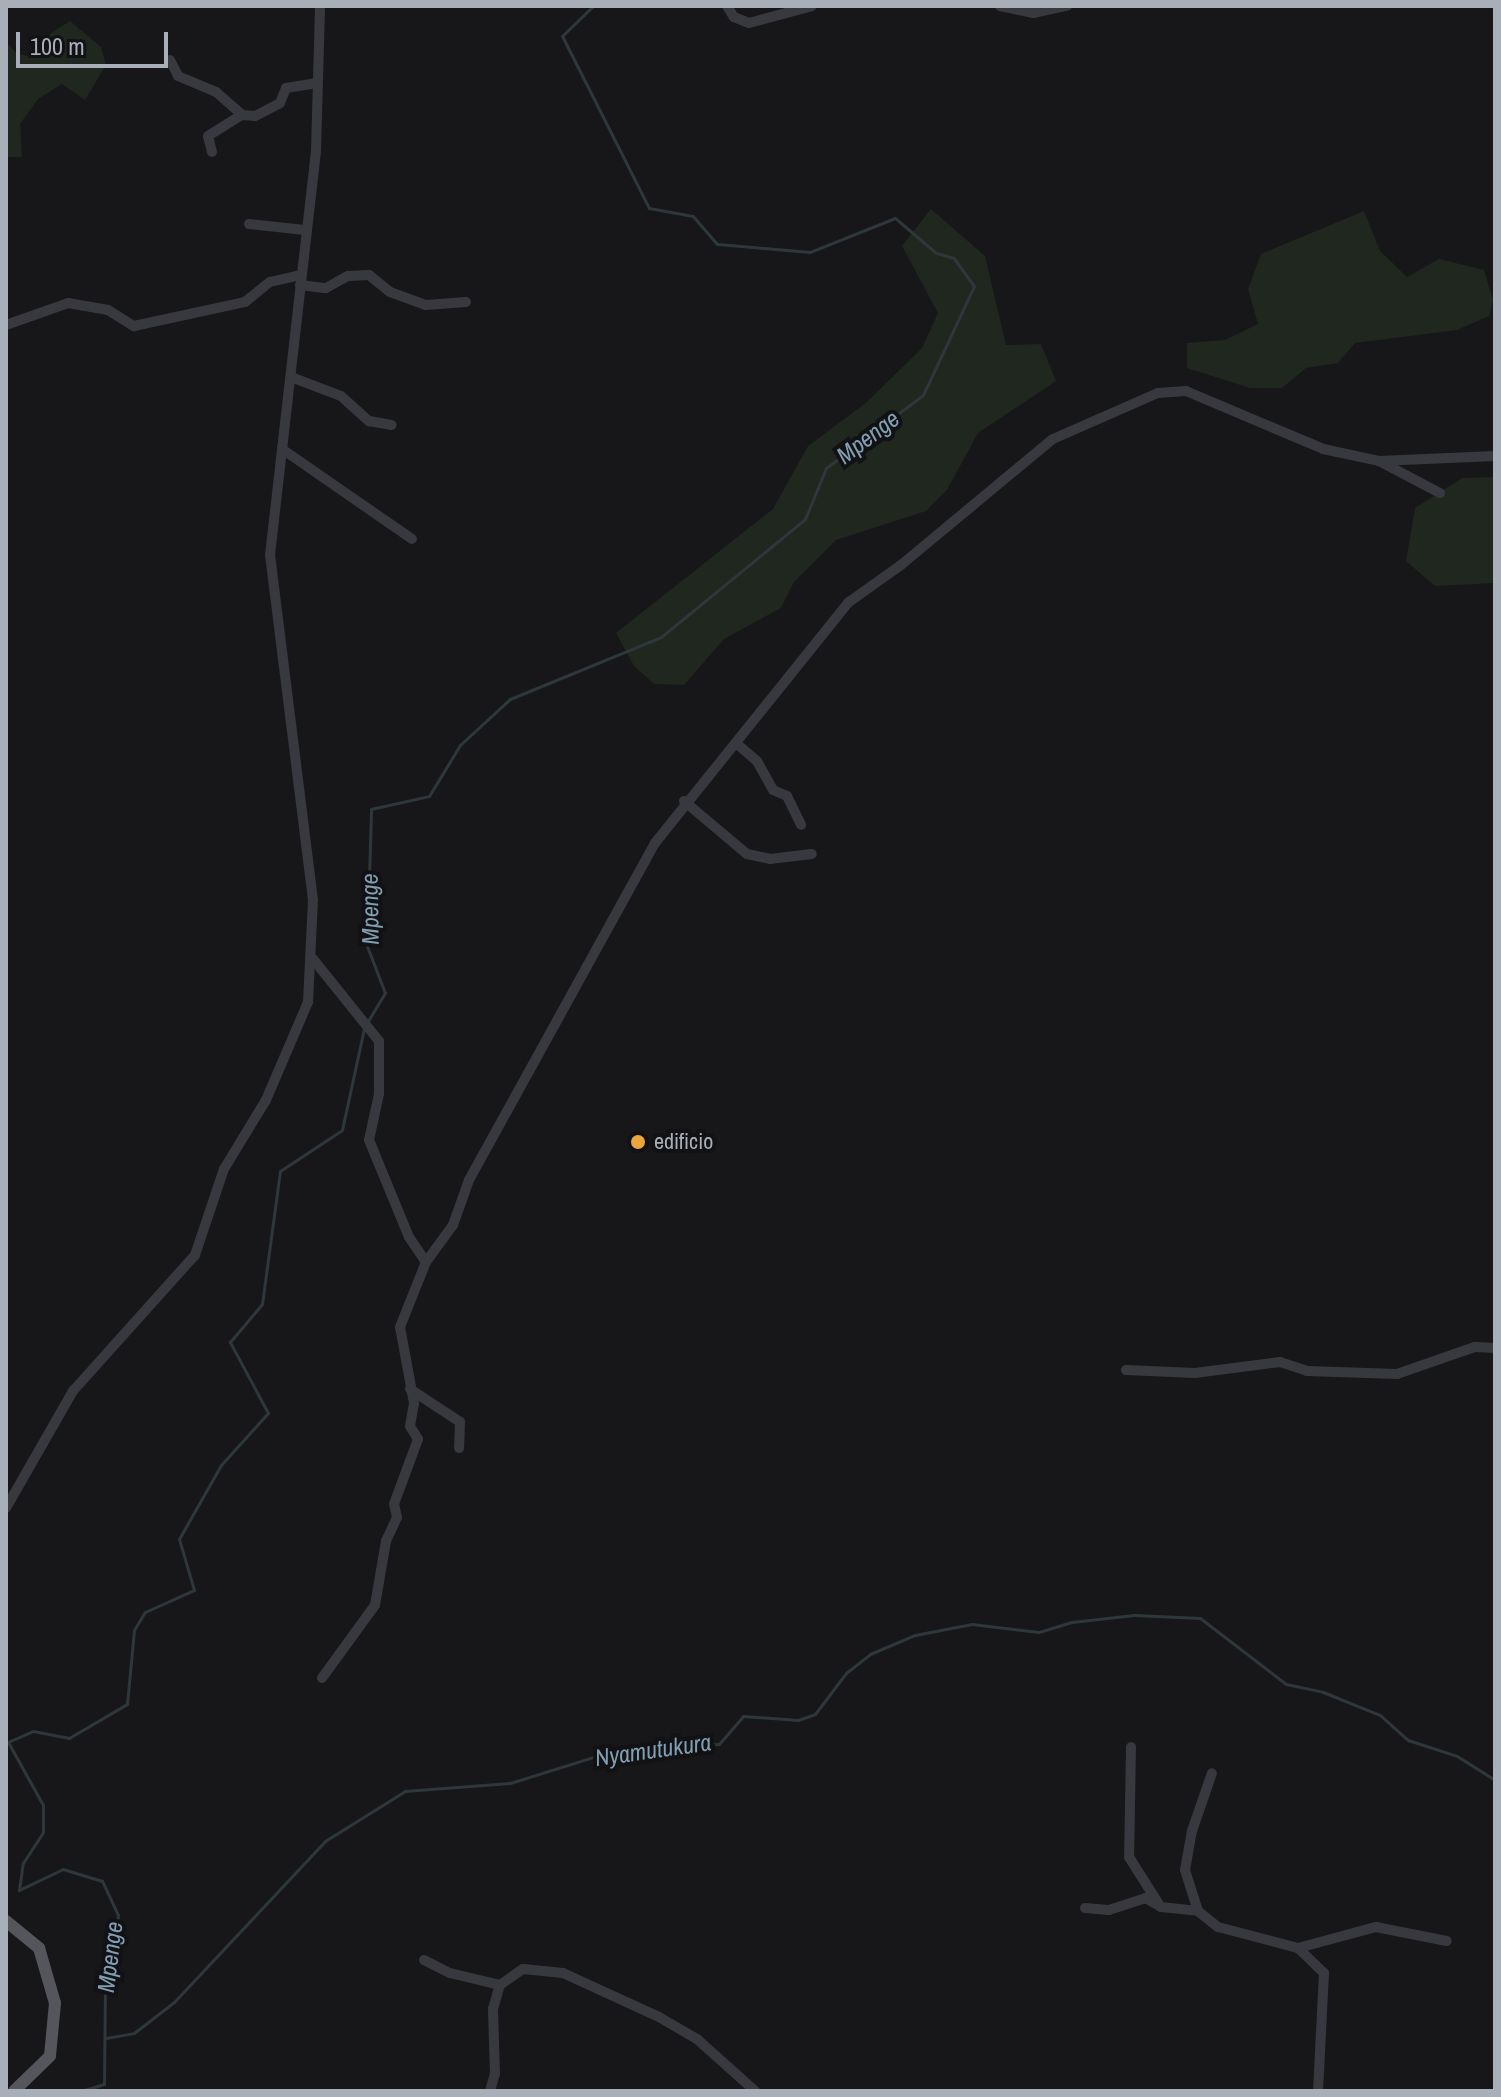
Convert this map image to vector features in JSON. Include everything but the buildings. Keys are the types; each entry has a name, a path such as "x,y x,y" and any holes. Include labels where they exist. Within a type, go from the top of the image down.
{"main road":[{"path":"6,1921 39,1948 55,2003 50,2056 14,2091"}],"street":[{"path":"6,1508 73,1391 195,1255 224,1169 266,1100 308,1002 313,959 312,887 285,652 271,581 282,449 316,151 320,6"},
{"path":"727,6 734,17 749,23 812,6"},
{"path":"1000,6 1033,13 1067,6"},
{"path":"170,60 178,76 216,92 242,115"},
{"path":"212,152 208,136 242,115 255,116 280,103 286,88 316,83"},
{"path":"249,224 305,230"},
{"path":"6,325 68,303 108,310 134,326 245,302 270,282 301,280 326,288 348,276 369,275 390,292 426,305 466,302"},
{"path":"291,377 341,396 369,421 392,425"},
{"path":"322,1678 375,1605 386,1541 397,1517 394,1504 418,1439 410,1426 414,1403 400,1327 426,1262 453,1225 469,1180 655,843 684,801 736,743 849,602 1053,439 1158,393 1186,391 1240,410 1323,449 1379,461 1495,456"},
{"path":"282,449 412,539"},
{"path":"1379,461 1440,493"},
{"path":"736,743 757,761 773,790 787,796 801,825"},
{"path":"684,801 747,854 770,859 812,854"},
{"path":"313,959 379,1041 379,1094 369,1140 409,1237 426,1262"},
{"path":"1126,1370 1195,1373 1280,1362 1307,1371 1384,1375 1423,1367 1475,1347 1495,1348"},
{"path":"410,1389 460,1422 459,1448"},
{"path":"1131,1747 1129,1857 1161,1907"},
{"path":"1198,1911 1185,1870 1192,1831 1212,1773"},
{"path":"1085,1908 1109,1910 1145,1898 1161,1907 1198,1911 1218,1927 1298,1948 1324,1973 1318,2091"},
{"path":"1298,1948 1376,1927 1447,1941"},
{"path":"424,1960 450,1973 500,1985"},
{"path":"490,2091 495,2074 493,2009 500,1985 523,1969 563,1973 592,1984 697,2039 755,2091"}],"shaded area":[{"path":"70,21 101,47 106,65 85,100 62,84 38,99 20,124 22,157 6,157 6,42 17,54 39,58 50,34"},
{"path":"931,209 985,256 1006,345 1041,344 1056,381 978,433 947,490 926,511 836,540 794,582 781,608 724,639 684,685 654,684 634,666 616,633 773,509 808,446 867,402 922,348 938,313 902,246"},
{"path":"1364,211 1380,251 1407,277 1439,259 1484,270 1493,300 1489,316 1457,330 1355,343 1338,363 1306,368 1282,388 1250,388 1187,368 1187,343 1225,340 1258,324 1248,289 1261,254"},
{"path":"1495,477 1495,583 1435,586 1406,561 1415,508 1462,478"}],"waterway":[{"name":"Mpenge","path":"368,1021 385,993 367,946 371,809 429,796 460,745 510,699 661,637 805,519 826,468 923,395 974,286 954,258 936,253 895,218 810,252 717,244 693,216 649,208 562,36 593,6"},
{"name":"Mpenge","path":"81,2091 104,2084 105,1989 118,1915 102,1881 63,1869 19,1890 23,1863 43,1832 43,1805 8,1742 33,1731 69,1738 127,1704 134,1630 145,1612 194,1590 179,1539 221,1465 268,1413 230,1342 262,1304 280,1171 342,1130 364,1028"},
{"name":"Nyamutukura","path":"106,2038 134,2033 174,2002 325,1841 405,1791 510,1783 613,1751 719,1744 743,1716 798,1720 815,1714 846,1673 870,1654 915,1635 972,1624 1039,1632 1072,1622 1134,1615 1200,1618 1286,1684 1323,1692 1380,1715 1408,1740 1457,1756 1495,1780"}],"place":[{"name":"edificio","path":"638,1142"}]}
